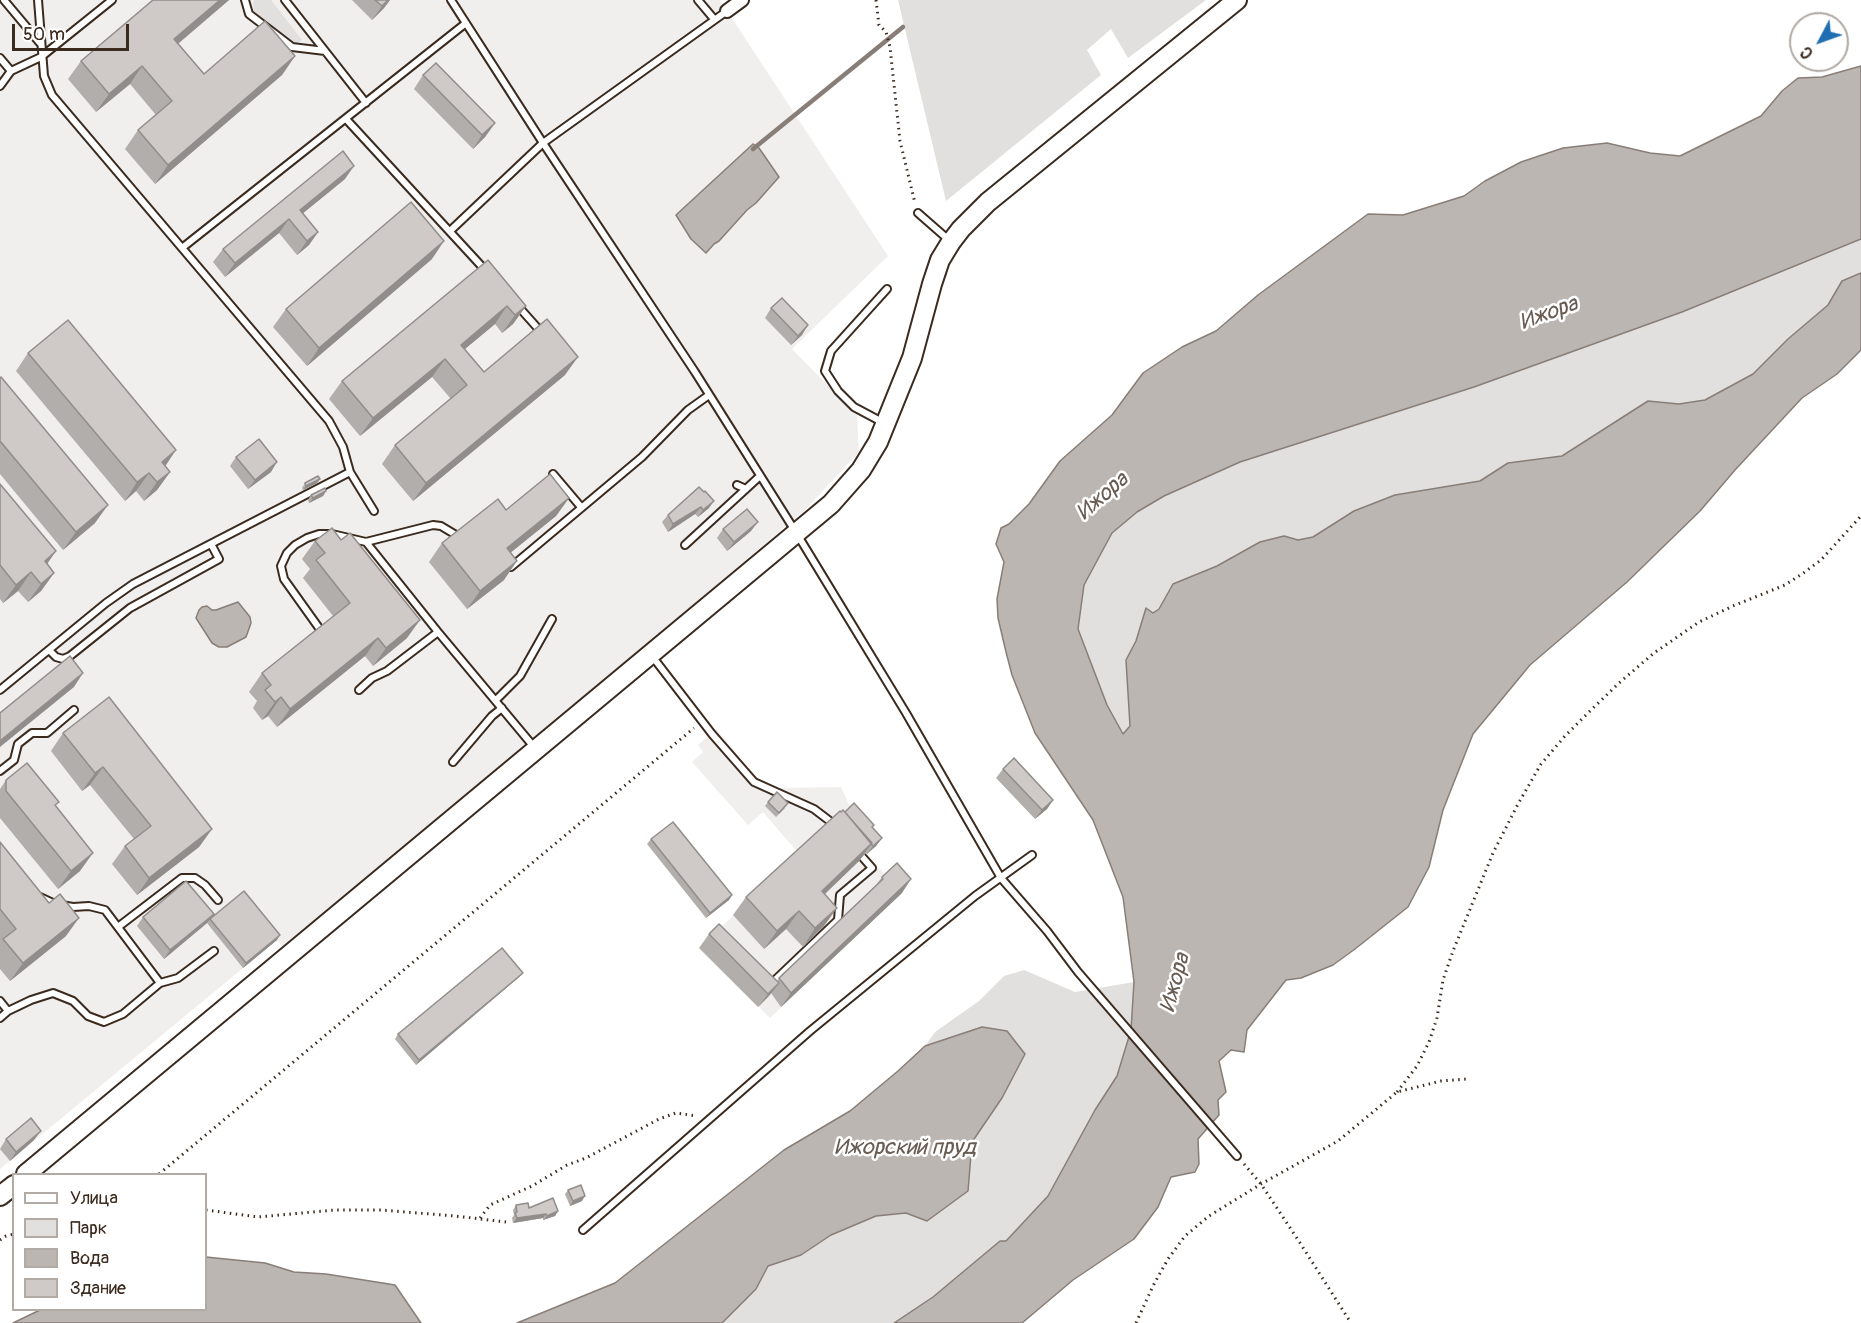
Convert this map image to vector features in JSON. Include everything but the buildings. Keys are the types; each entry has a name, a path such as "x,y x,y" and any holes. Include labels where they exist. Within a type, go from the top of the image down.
{"main road":[{"path":"27,1173 831,504 849,485 870,456 886,424 912,358 940,260 961,229 988,202 1237,0"},
{"path":"0,1196 12,1187"}],"street":[{"path":"727,11 742,0"}],"lane":[{"path":"4,0 40,43"},
{"path":"38,0 41,57 44,76 52,95 329,421 343,447 350,472 374,511"},
{"path":"0,86 11,71 41,57 112,0"},
{"path":"245,0 249,14 292,47 325,51"},
{"path":"285,0 366,103"},
{"path":"451,0 760,476 906,713 1001,878 1047,931 1078,972 1237,1156"},
{"path":"698,0 714,19"},
{"path":"450,231 543,143 727,11"},
{"path":"182,248 466,23"},
{"path":"0,58 11,71"},
{"path":"346,119 489,275"},
{"path":"918,213 951,242"},
{"path":"886,424 854,406 838,391 825,371 831,351 887,289"},
{"path":"513,301 544,335"},
{"path":"511,567 642,458 688,410 709,395"},
{"path":"0,690 106,603 133,584 350,472"},
{"path":"553,474 581,507"},
{"path":"685,545 760,476"},
{"path":"737,485 746,489"},
{"path":"319,628 284,579 281,566 287,553 307,538 320,534 332,534 366,542 433,525 441,526 456,535"},
{"path":"366,542 438,632 537,749"},
{"path":"49,650 56,657 63,659 70,656 130,608 219,559 211,544"},
{"path":"496,700 520,676 552,619"},
{"path":"359,690 372,678 387,671 438,632"},
{"path":"651,655 702,721 754,782 814,810 834,824 842,833"},
{"path":"453,762 492,716 502,708"},
{"path":"0,771 14,760 18,744 32,733 46,733 74,710"},
{"path":"765,975 773,982 838,920 840,895 872,868 849,842"},
{"path":"583,1230 810,1031 975,896 1032,855"},
{"path":"118,927 182,878 195,878 205,885 218,900"},
{"path":"37,896 56,904 73,907 89,906 105,910 160,983"},
{"path":"0,1018 8,1011 31,1000 53,993 74,1000 88,1016 104,1022 123,1014 160,983 178,978 214,951"},
{"path":"0,1001 8,1011"}],"path":[{"path":"876,0 879,25 886,32 890,47 900,141 909,185 918,213"},
{"path":"1136,1323 1168,1259 1185,1236 1209,1216 1338,1141 1397,1092 1417,1066 1429,1042 1437,1018 1443,980 1453,951 1493,853 1541,764 1565,736 1619,682 1654,653 1700,622 1785,585 1802,574 1821,560 1861,516"},
{"path":"160,1173 702,721"},
{"path":"1397,1092 1467,1079"},
{"path":"480,1219 490,1205 532,1186 567,1165 586,1158 659,1119 676,1113 710,1118"},
{"path":"1237,1156 1261,1184 1351,1323"},
{"path":"207,1210 258,1217 335,1210 381,1210 506,1222"}],"shaded area":[{"path":"0,0 720,0 888,256 792,349 857,415 859,452 806,509 467,796 282,946 277,940 0,1169"},
{"path":"716,729 758,778 779,788 841,787 851,809 857,844 902,893 770,1018 699,948 799,854 763,812 748,825 692,762 703,752 698,745"}],"green space":[{"path":"254,0 271,0 302,40 296,44 285,38 254,11"},
{"path":"898,0 1206,0 1128,58 1111,29 1087,50 1101,75 946,201"},
{"path":"1861,239 1861,350 1837,374 1788,339 1753,374 1705,400 1679,404 1648,401 1562,456 1508,463 1480,481 1395,495 1354,511 1313,537 1298,540 1284,536 1260,542 1217,566 1173,584 1159,609 1153,613 1146,608 1136,641 1126,660 1130,727 1123,734 1107,705 1078,629 1084,585 1112,533 1137,512 1164,496 1240,462 1682,312"},
{"path":"1024,970 1075,992 1134,982 1131,1030 1117,1076 1095,1110 1048,1196 1006,1241 933,1297 894,1323 722,1323 756,1289 768,1266 801,1255 831,1235 876,1216 906,1213 968,1191 972,1142 1002,1098 1025,1054 982,1027 925,1046 935,1032 979,1001 1004,976"}],"water":[{"name":"Ижора","path":"1861,66 1861,239 1682,312 1474,387 1240,462 1164,496 1137,512 1112,533 1084,585 1078,629 1107,705 1123,734 1130,726 1126,660 1136,641 1146,608 1153,613 1159,609 1173,584 1217,566 1260,542 1284,536 1298,540 1313,537 1354,511 1395,495 1480,481 1508,463 1562,456 1648,401 1679,404 1705,400 1753,374 1788,339 1828,305 1842,281 1861,273 1861,350 1837,374 1802,398 1700,511 1627,582 1530,665 1473,734 1443,810 1429,867 1408,907 1333,965 1301,978 1286,980 1247,1030 1244,1052 1231,1050 1219,1061 1226,1092 1218,1100 1219,1115 1198,1139 1199,1164 1195,1172 1171,1177 1158,1207 1134,1239 1073,1280 1022,1323 894,1323 933,1297 1000,1241 1006,1241 1048,1196 1095,1110 1117,1076 1131,1030 1134,982 1123,897 1093,820 1035,733 1012,675 1006,652 998,618 997,599 1004,562 996,544 1001,528 1009,524 1029,504 1060,461 1112,415 1143,373 1182,347 1216,331 1258,295 1368,214 1403,215 1464,196 1485,181 1521,162 1563,148 1607,143 1650,153 1680,156 1761,116 1782,91 1798,78 1822,77 1849,72 1849,69"},
{"path":"753,144 759,148 779,177 706,253 691,239 676,215"},
{"path":"238,602 250,617 251,623 246,637 227,647 219,647 212,643 196,618 199,610 207,606 216,610"},
{"name":"Ижорский пруд","path":"982,1027 1007,1031 1025,1054 1002,1098 972,1142 968,1191 927,1221 906,1213 876,1216 831,1235 801,1255 768,1266 756,1289 722,1323 517,1323 615,1283 784,1150 850,1111 925,1046"},
{"path":"207,1257 265,1263 294,1272 326,1274 395,1285 421,1323 13,1323 38,1311 207,1311"}],"waterway":[{"path":"753,149 903,27"}]}
